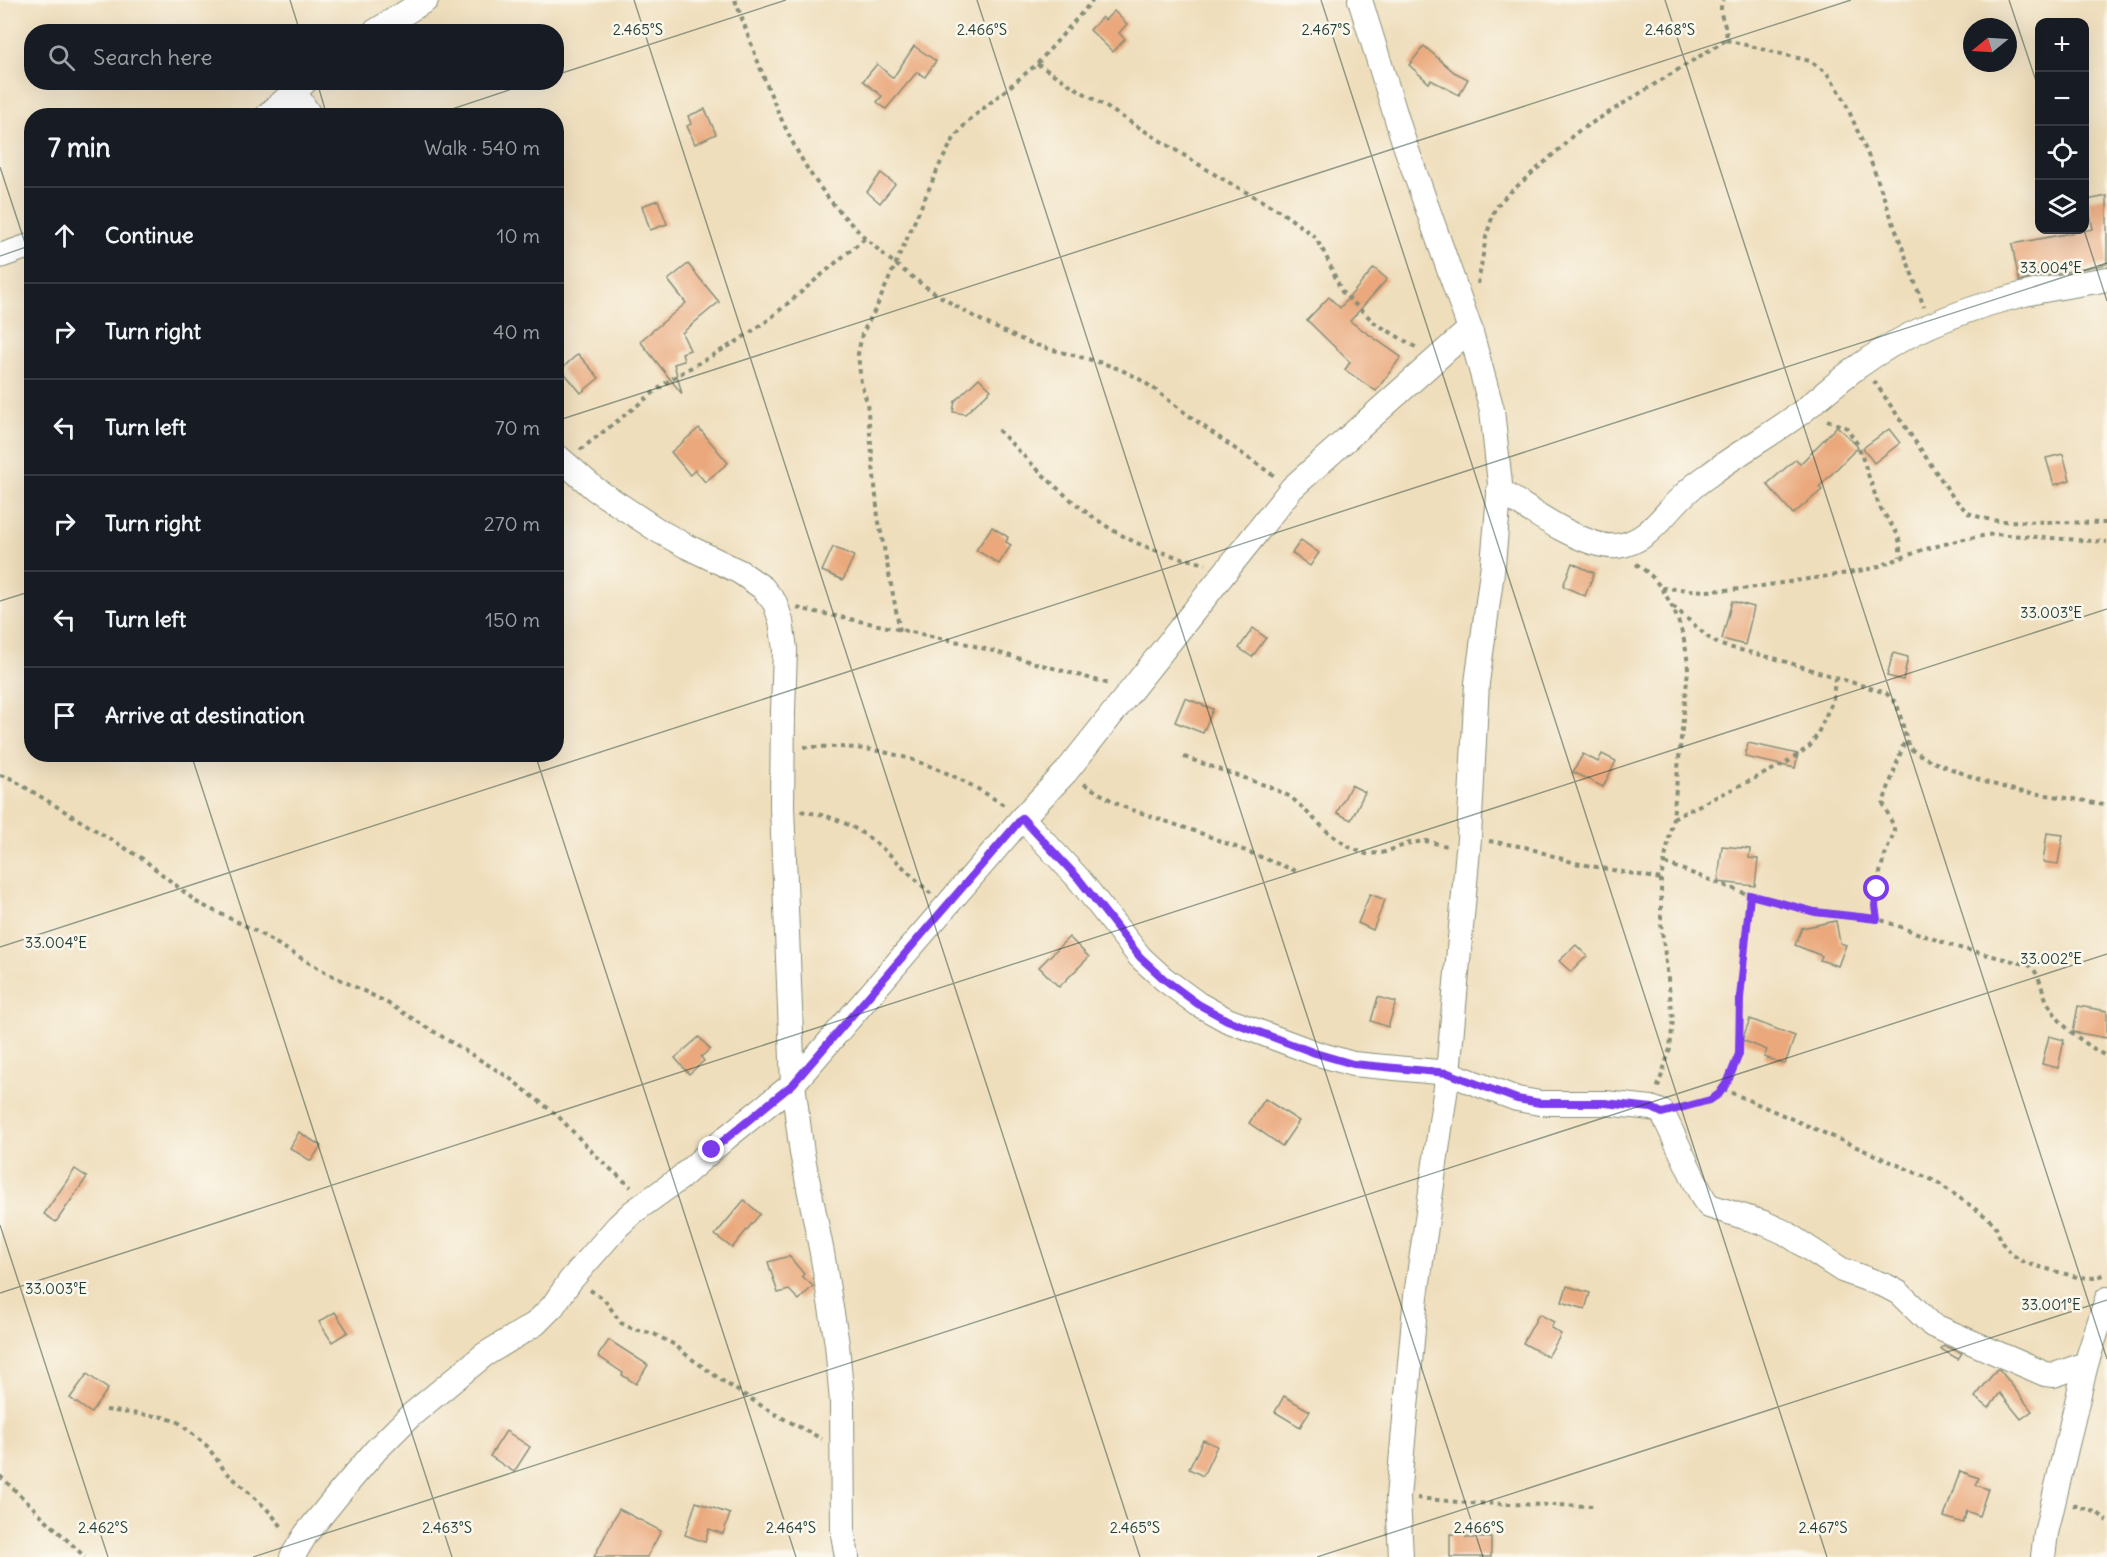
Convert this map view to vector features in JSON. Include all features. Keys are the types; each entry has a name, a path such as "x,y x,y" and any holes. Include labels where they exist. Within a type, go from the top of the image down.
{"street":[{"path":"387,24 426,0"},
{"path":"1360,0 1404,142 1467,321 1492,410 1499,490 1493,564 1477,683 1468,846 1448,1073 1416,1296 1398,1497 1401,1557"},
{"path":"276,108 297,90"},
{"path":"301,90 307,108"},
{"path":"0,256 24,248"},
{"path":"1499,490 1552,524 1592,542 1614,547 1633,543 1644,536 1683,495 1710,474 1803,411 1862,364 1930,325 1962,312 2018,295 2107,279"},
{"path":"292,1557 306,1534 376,1450 410,1416 484,1355 535,1324 553,1306 570,1281 618,1226 679,1179 793,1084 1022,818 1066,772 1292,488 1436,360 1467,321"},
{"path":"564,462 595,489 659,531 740,572 763,588 775,603 781,621 785,649 782,807 793,1084 802,1153 837,1344 842,1402 843,1534 847,1557"},
{"path":"1022,818 1078,878 1140,957 1164,979 1198,1004 1227,1020 1353,1064 1448,1073 1517,1099 1540,1103 1605,1103 1657,1110 1708,1206 1764,1223 1784,1232 1842,1270 1899,1293 1932,1325 2045,1374 2054,1375 2086,1364"},
{"path":"2043,1557 2046,1533 2086,1364 2107,1299"}],"path":[{"path":"735,0 776,108 804,164 829,198 865,238 909,276 993,326 1029,342 1127,372 1152,386 1184,412 1292,488"},
{"path":"900,631 878,517 867,402 861,383 858,354 862,334 953,140 966,123 1037,63 1093,0"},
{"path":"1723,0 1720,14 1726,30 1726,40"},
{"path":"1467,321 1495,208 1574,134 1726,40 1810,61 1826,72 1842,94 1871,162 1930,325"},
{"path":"1037,63 1219,177 1280,211 1315,237 1342,292 1355,306 1375,322 1436,360"},
{"path":"564,455 672,379 767,321 865,238"},
{"path":"1862,364 1953,497 1968,513 1998,521 2107,523"},
{"path":"1803,411 1846,428 1853,435 1879,506 1898,535 1900,557"},
{"path":"998,430 1069,500 1107,527 1143,545 1170,555 1227,569"},
{"path":"1661,588 1706,591 1742,589 1848,573 1874,568 1922,549 1994,534 2107,542"},
{"path":"1614,547 1653,577 1661,588 1682,632 1687,654 1688,670 1672,818 1661,879 1661,923 1673,1019 1670,1049 1657,1110 1710,1100 1719,1094 1728,1081 1739,1054 1740,998 1750,895"},
{"path":"775,603 964,643 1131,690"},
{"path":"1670,604 1720,645 1777,659 1886,693 1897,704 1909,748 1921,756 1985,783 2107,806"},
{"path":"1672,818 1786,763 1810,746 1833,700 1835,678"},
{"path":"1877,919 1875,906 1877,889 1883,862 1894,833 1883,803 1906,738"},
{"path":"782,748 863,748 894,754 981,789 1022,818"},
{"path":"1184,758 1291,797 1330,834 1348,847 1366,854 1382,853 1410,843 1426,841 1447,846 1525,847 1575,863 1661,879"},
{"path":"1066,772 1102,797 1120,806 1203,834 1296,871"},
{"path":"0,775 10,778 143,859 198,903 252,929 325,972 384,1001 508,1077 558,1116 598,1158 648,1202"},
{"path":"782,807 829,817 855,829 883,849 945,907"},
{"path":"1665,863 1750,895 1815,912 1877,919 1956,947 2029,965 2034,969 2047,1003 2061,1023 2075,1037 2107,1058"},
{"path":"1723,1089 1937,1182 1988,1218 1995,1225 2002,1243 2013,1255 2025,1263 2077,1277 2093,1278 2107,1274"},
{"path":"570,1281 604,1299 621,1323 631,1329 654,1334 675,1345 689,1357 773,1413 809,1433 843,1447"},
{"path":"106,1410 178,1422 207,1446 225,1471 266,1508 290,1535 306,1534"},
{"path":"0,1476 85,1557"},
{"path":"1398,1497 1468,1503 1594,1506"},
{"path":"2054,1499 2098,1513 2107,1521"}],"building":[{"path":"1114,11 1127,24 1119,33 1125,39 1113,52 1090,30 1102,17 1105,20"},
{"path":"914,46 936,61 925,77 917,72 886,109 877,102 882,96 863,81 877,64 893,78"},
{"path":"1424,46 1454,72 1468,79 1459,95 1431,80 1429,83 1409,65"},
{"path":"705,109 716,134 695,144 687,126 691,124 688,116"},
{"path":"881,173 895,184 880,203 867,192"},
{"path":"2107,196 2107,264 2019,281 2012,244 2066,234 2089,234 2089,230 2093,229 2089,200"},
{"path":"658,200 667,224 650,230 642,206"},
{"path":"688,264 719,302 682,333 690,350 682,353 684,361 674,364 682,394 640,341 686,303 668,280"},
{"path":"1374,268 1387,279 1350,321 1401,357 1376,391 1345,370 1350,362 1307,320 1329,297 1340,308"},
{"path":"578,354 599,378 581,393 564,373 564,366"},
{"path":"979,378 991,390 965,414 953,412 955,401"},
{"path":"1837,426 1858,447 1819,487 1822,490 1793,514 1767,484 1796,459 1800,464"},
{"path":"699,428 728,463 705,482 695,470 690,475 671,452"},
{"path":"1889,429 1900,443 1874,463 1863,448"},
{"path":"2063,454 2070,480 2054,485 2046,458"},
{"path":"992,527 1008,537 1006,542 1011,545 999,564 976,550"},
{"path":"1301,540 1319,553 1310,566 1292,553"},
{"path":"833,547 854,556 843,580 822,571"},
{"path":"1572,563 1594,573 1585,596 1563,586"},
{"path":"1732,601 1754,607 1745,645 1722,639"},
{"path":"1253,628 1266,638 1252,657 1239,648"},
{"path":"1893,653 1908,657 1903,680 1887,676"},
{"path":"1185,698 1213,709 1203,733 1175,722"},
{"path":"1748,743 1798,754 1795,768 1745,757"},
{"path":"1583,754 1598,762 1602,754 1616,761 1603,787 1573,772"},
{"path":"1351,785 1365,792 1351,820 1337,813"},
{"path":"2047,833 2063,835 2058,864 2043,862"},
{"path":"1722,846 1750,849 1749,858 1758,859 1755,886 1718,882"},
{"path":"1370,894 1385,900 1373,930 1358,923"},
{"path":"1836,921 1840,943 1846,945 1838,966 1820,960 1822,956 1795,945 1802,928"},
{"path":"1069,937 1089,957 1059,987 1039,967"},
{"path":"1576,945 1587,956 1571,972 1559,961"},
{"path":"1378,997 1396,1002 1388,1027 1371,1021"},
{"path":"2078,1006 2107,1011 2107,1038 2073,1032"},
{"path":"1750,1019 1795,1036 1785,1064 1764,1057 1767,1050 1742,1040"},
{"path":"2049,1036 2064,1040 2058,1068 2042,1064"},
{"path":"699,1037 710,1049 701,1057 704,1061 689,1074 675,1058"},
{"path":"1265,1099 1299,1121 1282,1146 1249,1123"},
{"path":"299,1132 321,1146 311,1161 290,1148"},
{"path":"75,1169 87,1177 56,1222 44,1214"},
{"path":"744,1200 760,1214 732,1248 715,1235"},
{"path":"789,1256 804,1274 802,1276 813,1286 799,1300 789,1290 778,1293 768,1262"},
{"path":"1567,1286 1590,1293 1585,1309 1562,1302"},
{"path":"335,1312 348,1332 332,1342 319,1322"},
{"path":"1539,1314 1554,1322 1551,1328 1561,1334 1548,1357 1523,1343"},
{"path":"609,1340 648,1365 636,1384 598,1356"},
{"path":"1944,1346 1962,1353 1958,1359 1941,1349"},
{"path":"1997,1369 2032,1411 2021,1419 2000,1393 1989,1408 1975,1397"},
{"path":"87,1374 108,1389 91,1413 70,1398"},
{"path":"1284,1396 1310,1411 1300,1427 1275,1412"},
{"path":"506,1431 530,1447 514,1472 490,1456"},
{"path":"1203,1440 1217,1446 1203,1476 1189,1469"},
{"path":"1960,1471 1979,1478 1976,1485 1988,1489 1979,1516 1967,1511 1963,1523 1944,1517"},
{"path":"696,1502 730,1514 723,1534 709,1529 705,1542 685,1535"},
{"path":"619,1509 661,1531 647,1557 594,1557"},
{"path":"1450,1534 1466,1535 1466,1538 1491,1538 1491,1557 1450,1557"}],"route":[{"path":"712,1150 793,1084 1022,818 1078,878 1140,957 1164,979 1198,1004 1227,1020 1315,1053 1353,1064 1448,1073 1517,1099 1540,1103 1605,1103 1652,1108 1662,1113 1710,1100 1719,1094 1728,1081 1739,1054 1740,998 1750,895 1815,912 1877,919 1875,906 1877,889"}]}
